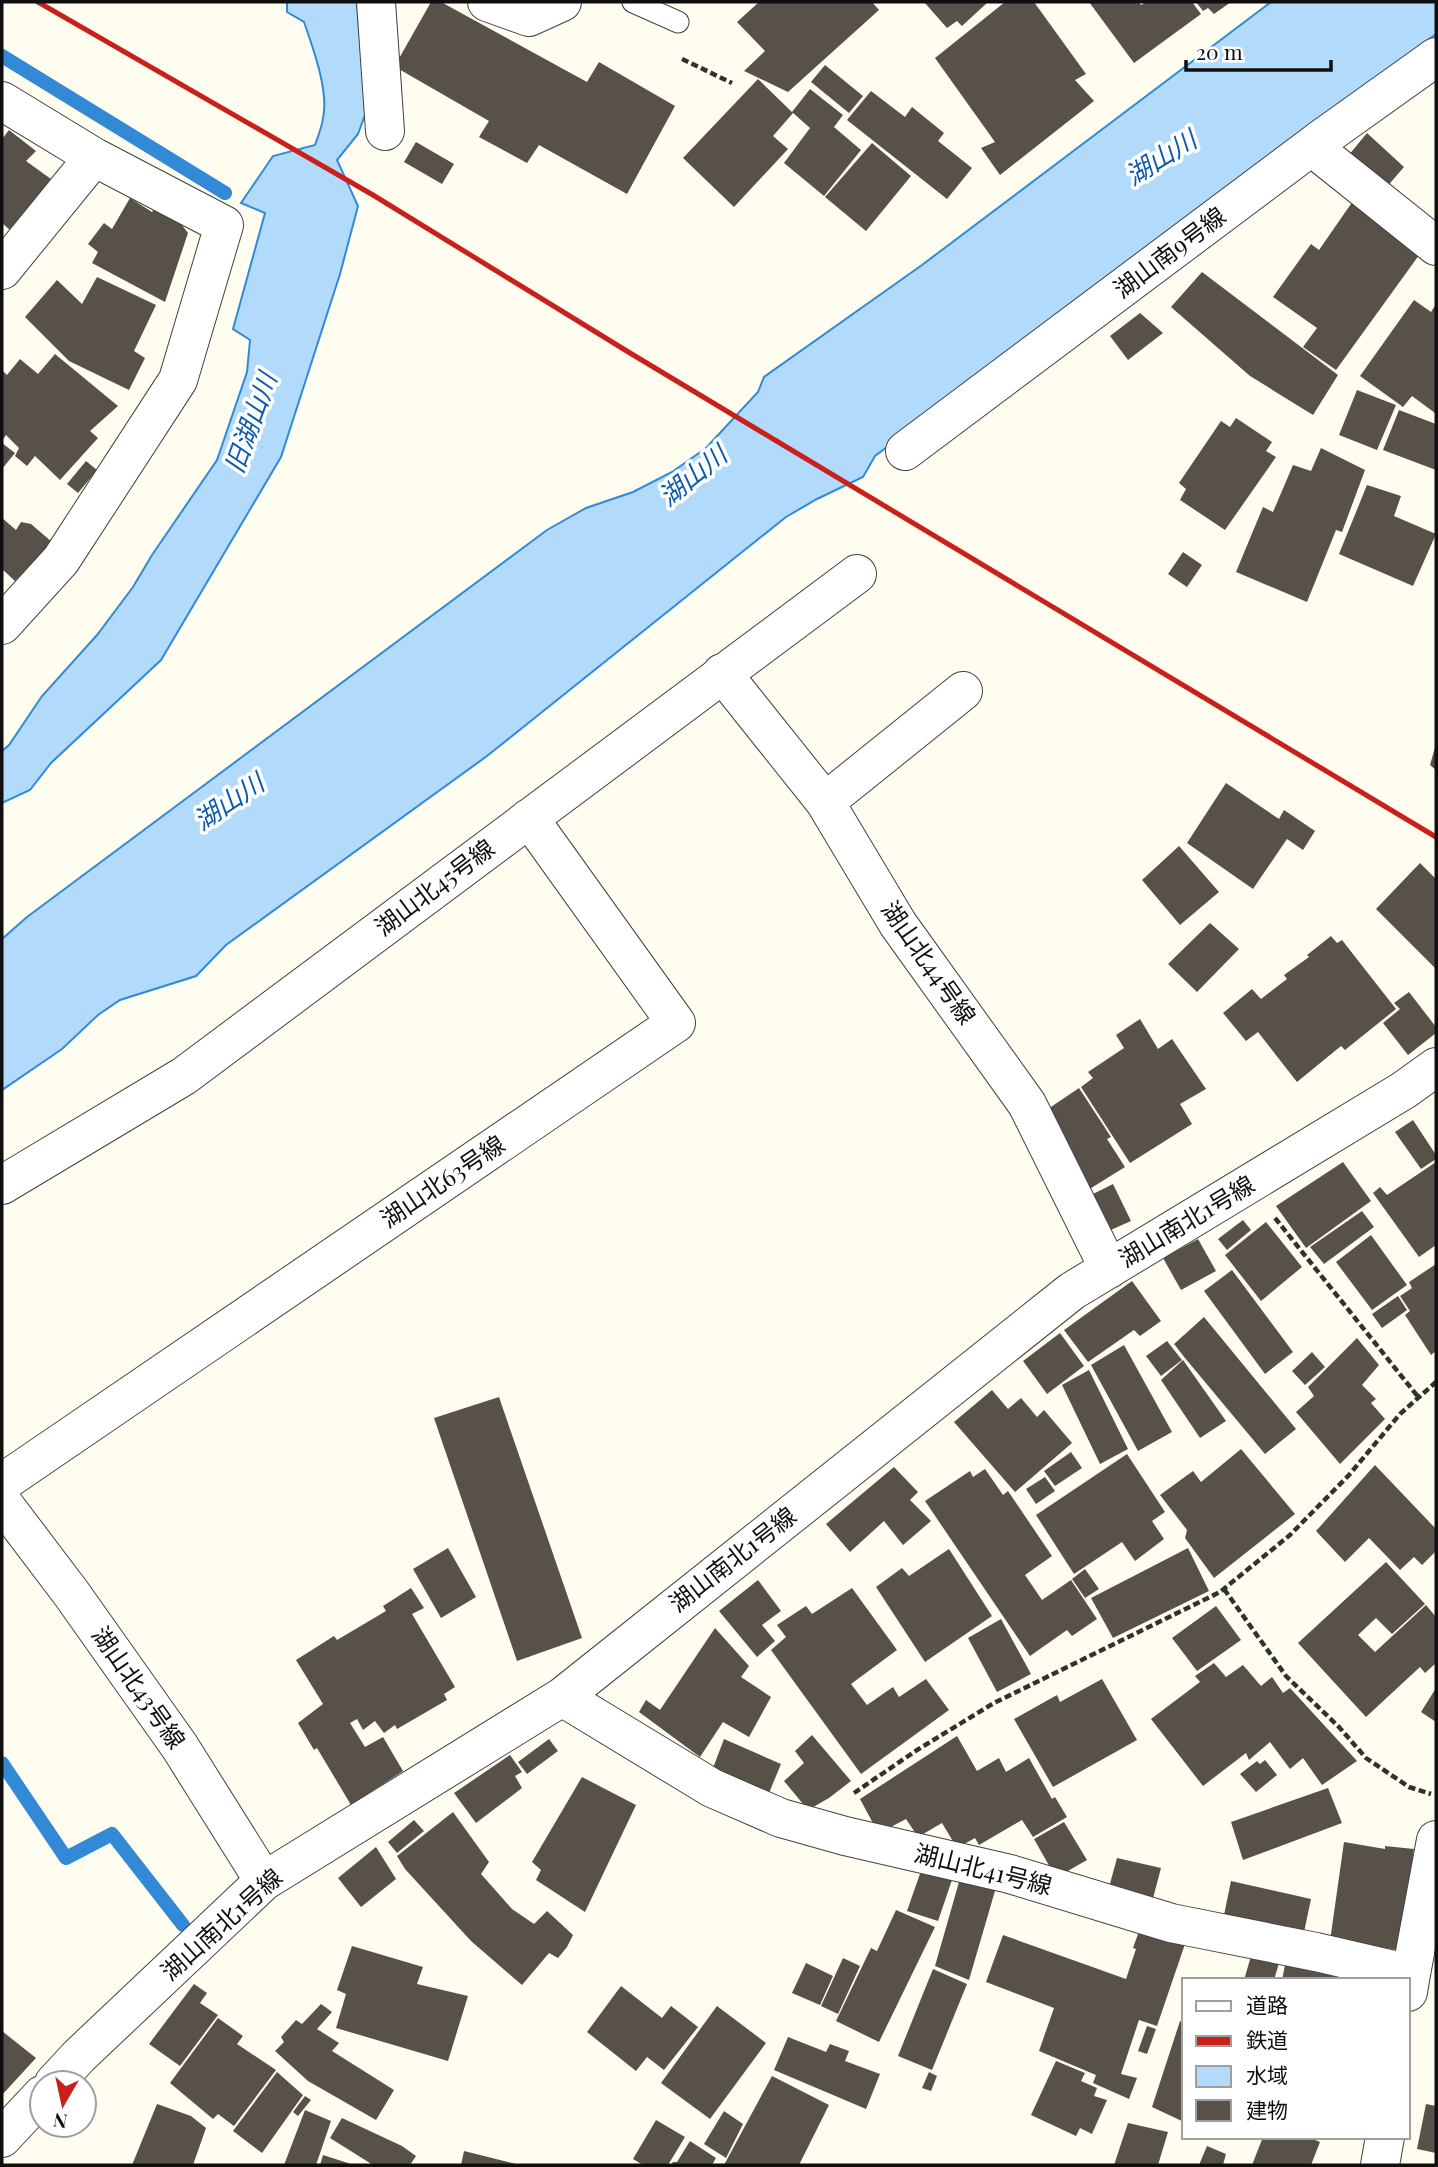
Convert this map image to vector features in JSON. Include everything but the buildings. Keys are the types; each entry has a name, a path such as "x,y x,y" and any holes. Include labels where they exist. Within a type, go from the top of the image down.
{"street":[{"path":"376,2 385,131"},
{"path":"487,2 529,17 562,2"},
{"name":"湖山南9号線","path":"905,451 1436,57"},
{"path":"2,101 93,157 224,225 178,380 61,559 2,625"},
{"path":"1312,147 1436,246"},
{"path":"2,270 93,157"},
{"name":"湖山北45号線","path":"2,1185 184,1076 857,574"},
{"name":"湖山北44号線","path":"722,673 825,802 898,924 1027,1104 1110,1269"},
{"path":"825,802 963,691"},
{"name":"湖山北63号線","path":"2,1483 676,1023 529,818"},
{"name":"湖山南北1号線","path":"69,2069 264,1881 562,1697 1072,1291 1404,1090 1436,1067"},
{"name":"湖山北43号線","path":"2,1502 71,1592 180,1747 264,1881"},
{"name":"湖山北41号線","path":"562,1697 712,1788 781,1818 845,1836 1010,1874 1171,1923 1317,1952 1395,1978"},
{"path":"1410,1983 1436,1840"},
{"path":"2,2138 28,2110"},
{"path":"1380,2165 1385,2139"}],"lane":[{"path":"633,2 678,22"}],"path":[{"path":"1248,1184 1419,1398"},
{"path":"807,1825 917,1750 994,1703 1116,1645 1224,1589 1290,1535 1349,1475 1400,1414 1436,1382"},
{"path":"1224,1589 1286,1676 1339,1727 1366,1758 1409,1787 1436,1796"}],"water":[{"name":"旧湖山川","path":"287,2 357,2 366,112 358,134 337,160 358,206 340,274 281,457 161,660 51,763 30,790 2,803 2,751 9,745 42,696 97,635 133,587 217,460 247,372 250,340 233,329 265,213 241,203 273,156 315,145 322,121 324,95 316,57 304,22 287,12"},
{"name":"湖山川","path":"1271,2 1436,2 1436,34 1219,200 875,456 863,477 786,517 487,756 226,945 196,976 120,1000 98,1015 62,1049 2,1090 2,939 27,917 547,530 586,508 633,492 672,472 706,448 758,392 764,377 922,265"}],"waterway":[{"path":"2,56 225,193"},
{"path":"2,1763 66,1858 112,1834 183,1925"}],"railway":[{"path":"38,2 373,195 630,353 1436,837"}]}
